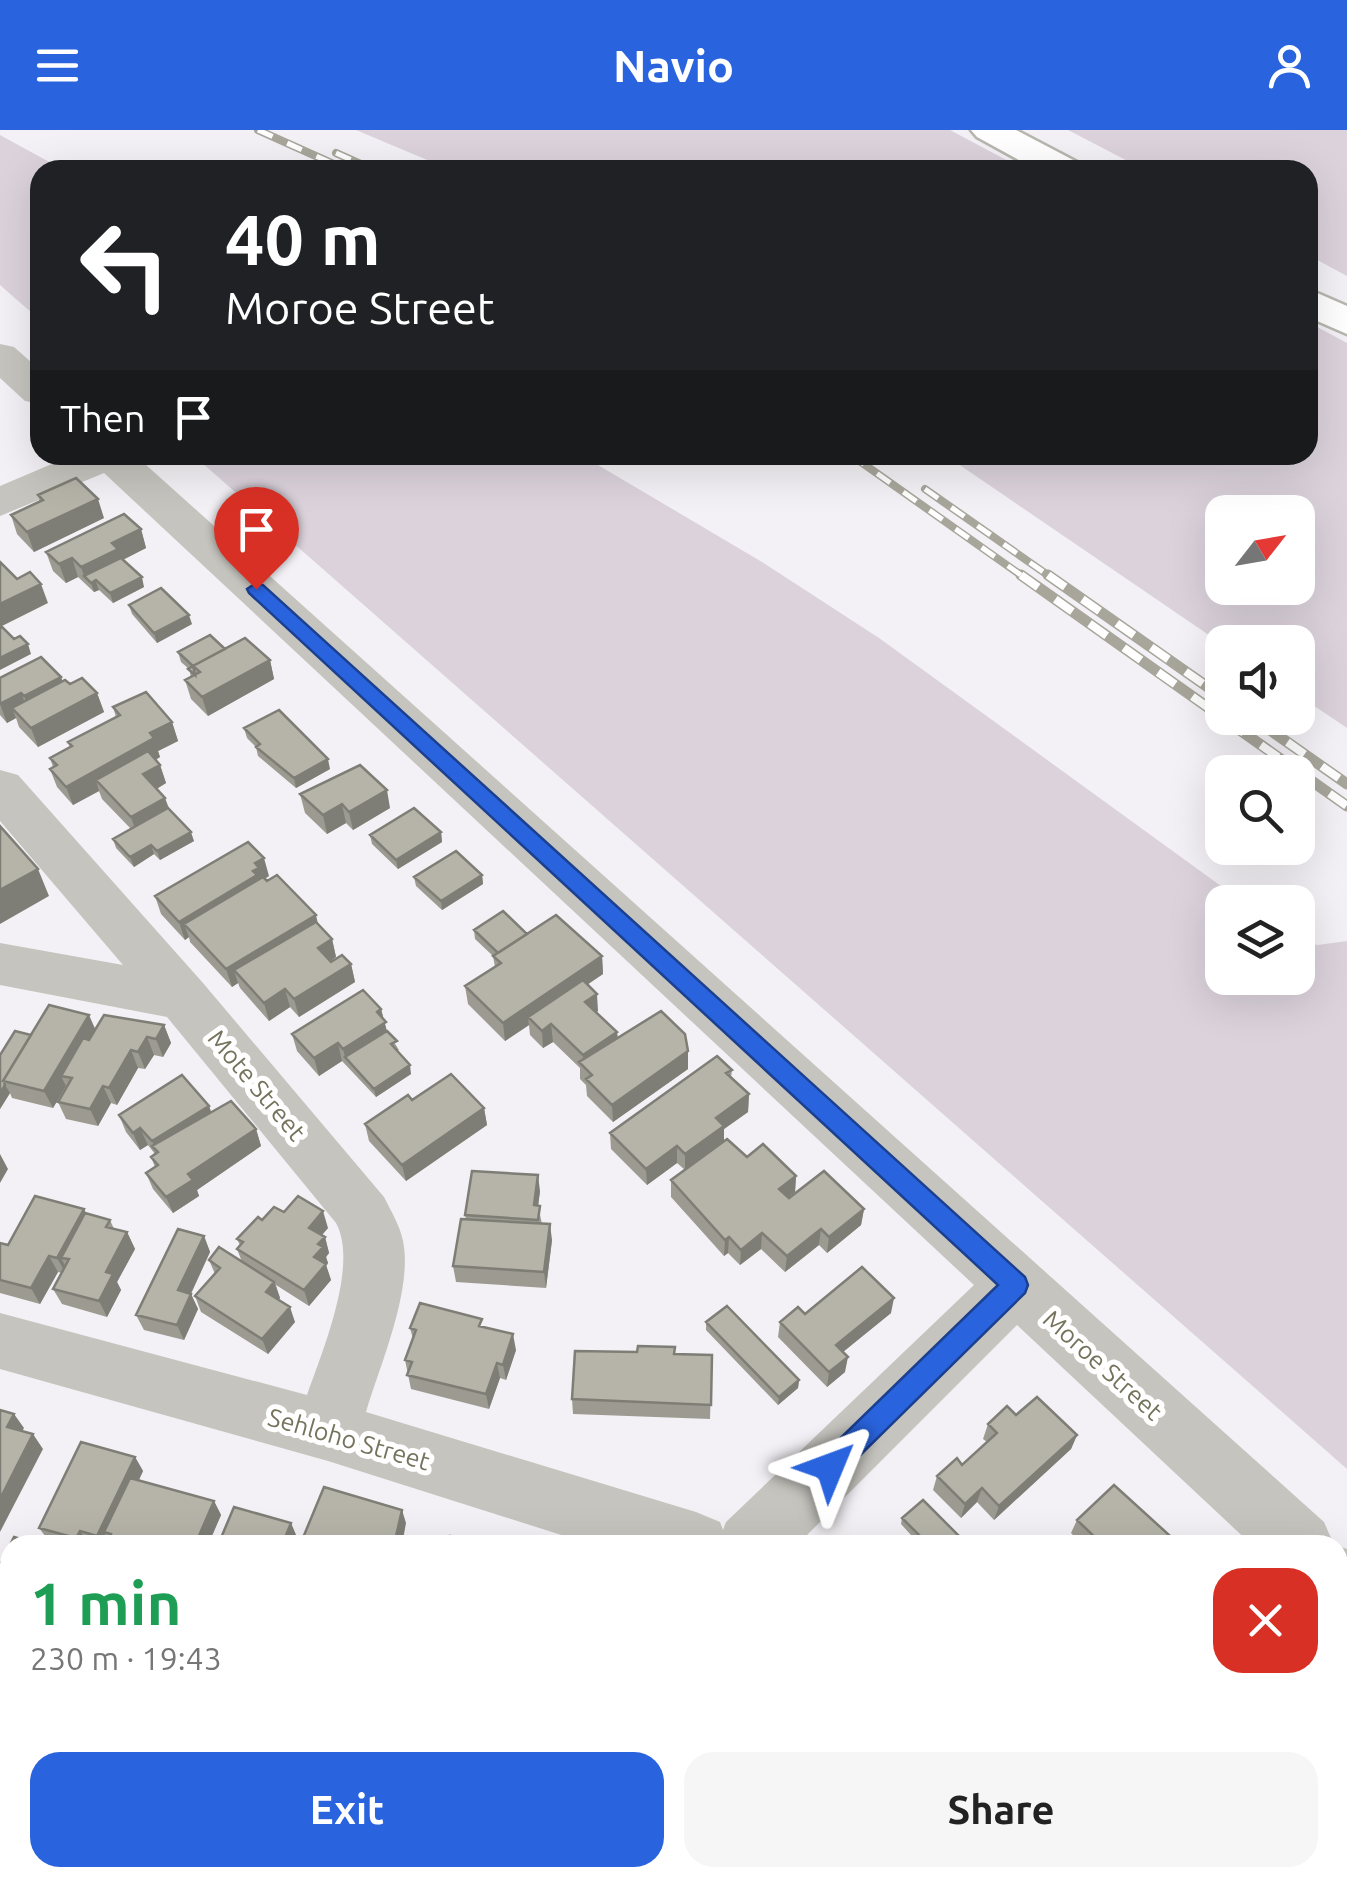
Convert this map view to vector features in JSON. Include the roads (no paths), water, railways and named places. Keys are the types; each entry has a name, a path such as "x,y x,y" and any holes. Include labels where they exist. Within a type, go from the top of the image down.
{"main road":[{"path":"989,130 1045,160"},
{"path":"1318,306 1347,322"}],"street":[{"path":"0,356 30,383"},
{"path":"0,502 87,465"},
{"name":"Moroe Street","path":"121,465 1289,1535"},
{"name":"Mote Street","path":"0,788 184,998 356,1205 370,1227 374,1246 371,1280 328,1431"},
{"path":"0,964 184,998"},
{"path":"760,1535 1016,1285"},
{"name":"Sehloho Street","path":"0,1341 328,1431 664,1535"}],"railway":[{"path":"258,130 325,160"},
{"path":"336,153 352,160"},
{"path":"865,465 1025,578"},
{"path":"925,489 1052,578"},
{"path":"1021,575 1347,806"},
{"path":"1048,575 1205,685"},
{"path":"1277,735 1347,784"}]}
